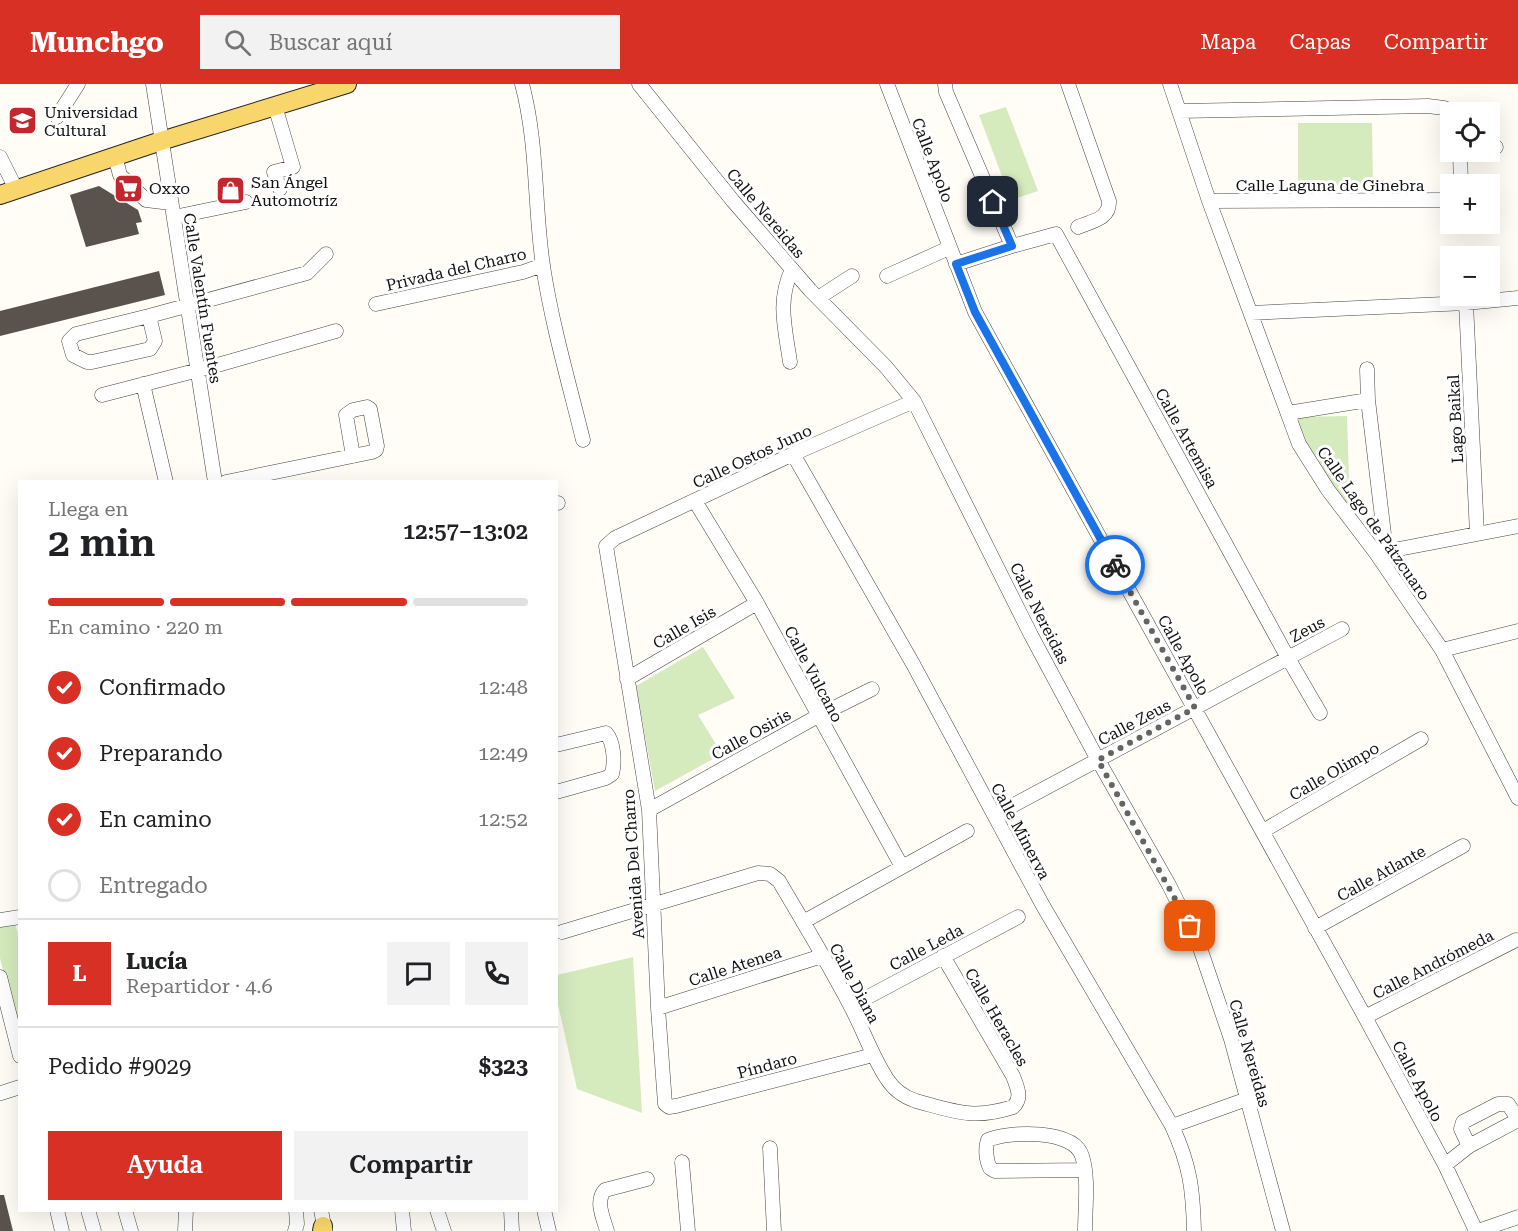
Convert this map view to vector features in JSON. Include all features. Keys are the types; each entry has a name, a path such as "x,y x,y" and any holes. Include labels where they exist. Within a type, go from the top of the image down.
{"main road":[{"path":"8,192 336,86"}],"street":[{"path":"57,117 78,84"},
{"name":"Calle Valentín Fuentes","path":"153,84 215,480"},
{"path":"522,84 532,126 543,266 558,343 584,440"},
{"name":"Calle Nereidas","path":"639,84 733,201 818,298 886,367 914,401 1032,635 1199,945 1231,1039 1283,1231"},
{"name":"Calle Apolo","path":"887,84 975,312 1365,1017 1445,1165 1477,1231"},
{"path":"945,84 946,92 1012,246 956,264"},
{"path":"1068,84 1109,201 1109,208 1105,215 1078,227"},
{"name":"Calle Lago de Pátzcuaro","path":"1170,84 1209,201 1299,444 1328,490 1381,552 1442,650 1518,798"},
{"path":"275,106 293,167 274,172 279,189"},
{"path":"1179,111 1440,108"},
{"path":"115,156 120,176 146,200 171,202"},
{"path":"0,157 8,192"},
{"name":"Calle Laguna de Ginebra","path":"1209,201 1440,200"},
{"path":"174,217 246,202"},
{"name":"Calle Artemisa","path":"1012,246 1056,234 1320,713"},
{"path":"887,276 949,248"},
{"path":"149,316 155,342 150,349 93,362 87,362 73,355 69,341 76,334 307,273 326,254"},
{"name":"Privada del Charro","path":"376,304 543,266"},
{"path":"790,362 782,301 785,283 792,269"},
{"path":"818,298 852,276"},
{"path":"1500,300 1518,298"},
{"path":"1251,313 1440,304"},
{"name":"Lago Baikal","path":"1466,306 1477,534"},
{"path":"102,395 336,331"},
{"path":"1367,369 1381,552 1518,526"},
{"path":"143,384 166,480"},
{"path":"1288,412 1368,400"},
{"name":"Calle Ostos Juno","path":"606,546 615,538 793,454 914,401"},
{"name":"Calle Minerva","path":"793,454 913,664 1042,904 1172,1126 1183,1149 1191,1176 1194,1231"},
{"path":"236,480 353,456"},
{"name":"Calle Vulcano","path":"695,501 757,603 901,865"},
{"name":"Avenida Del Charro","path":"606,546 649,810 663,1095 665,1104 669,1107"},
{"name":"Calle Isis","path":"627,679 757,603"},
{"name":"Zeus","path":"1288,658 1342,628"},
{"path":"1442,650 1518,632"},
{"name":"Calle Zeus","path":"994,815 1288,658"},
{"name":"Calle Osiris","path":"649,810 818,716 872,689"},
{"path":"558,745 606,733 611,741 613,764 612,774 606,778 558,791"},
{"name":"Calle Olimpo","path":"1263,831 1421,740"},
{"path":"803,922 901,865 966,831"},
{"name":"Calle Atlante","path":"1315,928 1463,846"},
{"name":"Calle Diana","path":"653,905 758,873 770,874 779,881 851,1006 873,1055 888,1081 907,1098 916,1101"},
{"path":"562,932 653,905"},
{"path":"0,920 18,917"},
{"name":"Calle Leda","path":"851,1006 1018,917"},
{"name":"Calle Andrómeda","path":"1365,1017 1516,940"},
{"name":"Calle Atenea","path":"658,1008 822,956"},
{"name":"Calle Heracles","path":"916,1101 960,1112 985,1115 1012,1107 1019,1097 1013,1076 943,956"},
{"path":"0,977 18,1048"},
{"name":"Píndaro","path":"669,1107 873,1055"},
{"path":"1,1093 18,1088"},
{"path":"1172,1126 1247,1099"},
{"path":"1445,1165 1469,1146 1518,1119 1508,1104 1498,1104 1462,1122 1461,1129 1469,1146"},
{"path":"1085,1170 995,1171 987,1163 986,1144 994,1137 1044,1134 1074,1144 1083,1157 1085,1170 1085,1231"},
{"path":"770,1148 774,1231"},
{"path":"682,1162 688,1231"},
{"path":"607,1231 599,1200 605,1190 647,1179"},
{"path":"57,1212 62,1231"},
{"path":"89,1212 94,1231"},
{"path":"126,1212 131,1231"},
{"path":"185,1231 186,1212"},
{"path":"295,1231 296,1212"},
{"path":"402,1212 405,1231"},
{"path":"438,1212 444,1231"},
{"path":"511,1212 512,1231"},
{"path":"544,1212 549,1231"},
{"path":"1477,1231 1518,1217"}],"green space":[{"path":"1006,107 1038,191 1011,200 979,115"},
{"path":"1298,123 1372,123 1373,186 1298,186"},
{"path":"1347,416 1350,510 1307,451 1295,417"},
{"path":"703,647 735,698 698,715 722,754 655,791 636,686"},
{"path":"15,924 18,934 18,1032 0,958 0,926"},
{"path":"633,957 642,1113 577,1089 558,1004 558,975"}],"building":[{"path":"99,186 138,210 142,222 136,223 139,234 86,247 70,195"},
{"path":"159,271 165,295 0,336 0,311"},
{"path":"0,1195 4,1195 13,1231 0,1231"}],"way so far":[{"path":"1115,565 1195,708 1098,760 1190,926"}],"place":[{"name":"Universidad Cultural","path":"23,121"},
{"name":"Oxxo","path":"128,188"},
{"name":"San Ángel Automotríz","path":"230,191"}],"route":[{"path":"993,202 1012,246 956,264 975,312 1115,565"}]}
